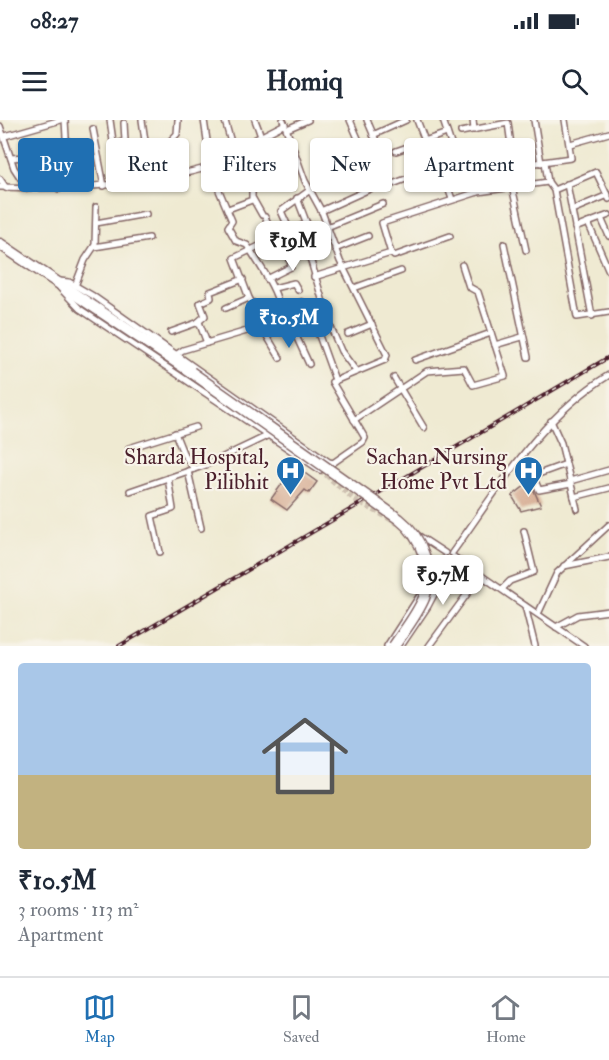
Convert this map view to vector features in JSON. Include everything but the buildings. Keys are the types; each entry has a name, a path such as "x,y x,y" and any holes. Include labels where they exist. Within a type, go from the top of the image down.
{"highway":[{"path":"0,244 191,372 399,519 417,536 425,560 427,588 420,607 394,646"}],"street":[{"path":"5,136 63,120 66,138"},
{"path":"110,120 114,138"},
{"path":"142,120 145,138"},
{"path":"173,138 177,134 178,120"},
{"path":"204,120 207,138"},
{"path":"255,120 263,152 260,166 255,171 261,185 252,190 253,199 275,237"},
{"path":"258,138 285,124 308,120"},
{"path":"350,120 358,138"},
{"path":"367,120 374,138"},
{"path":"373,135 406,120"},
{"path":"417,120 423,138"},
{"path":"443,120 448,138"},
{"path":"472,120 474,130"},
{"path":"534,120 548,182 554,190 577,317 609,312"},
{"path":"535,164 571,158 565,120"},
{"path":"225,121 230,138"},
{"path":"123,123 124,138"},
{"path":"267,279 291,267 290,260 300,253 280,211 310,190 285,124"},
{"path":"461,132 509,124 510,138"},
{"path":"0,126 18,174"},
{"path":"93,129 104,186 94,187"},
{"path":"433,138 447,133"},
{"path":"570,144 609,133"},
{"path":"396,151 404,148"},
{"path":"11,158 18,158"},
{"path":"554,190 596,172 608,197 572,210"},
{"path":"0,179 3,187 18,188"},
{"path":"321,210 385,182 390,185 404,180"},
{"path":"535,183 548,182"},
{"path":"567,184 592,316"},
{"path":"219,192 232,221 228,226 236,241 246,244 274,288 279,300 279,310 291,326 309,364"},
{"path":"57,281 75,286 93,296 333,463 364,441 332,384 335,380 387,357 335,249 321,210 311,192"},
{"path":"449,192 452,199"},
{"path":"391,253 382,223 478,192"},
{"path":"513,192 526,250"},
{"path":"297,198 315,245 308,251 314,278 329,323 341,351 356,372"},
{"path":"228,209 253,199"},
{"path":"327,227 383,204"},
{"path":"75,286 85,260 94,247 96,207"},
{"path":"96,223 146,214"},
{"path":"575,228 609,215"},
{"path":"601,218 609,236"},
{"path":"280,358 249,298 234,258 289,229 307,223"},
{"path":"588,223 609,271"},
{"path":"335,249 368,236"},
{"path":"314,278 391,253 394,256 450,236"},
{"path":"94,247 149,238"},
{"path":"504,243 528,357"},
{"path":"354,420 429,370 464,368 473,385 504,377 477,290 470,289 462,265"},
{"path":"354,288 400,271"},
{"path":"171,332 198,322 205,316 200,303 211,298 210,292 243,279"},
{"path":"57,281 62,292 81,309 320,470"},
{"path":"274,288 294,283 298,290"},
{"path":"226,308 249,298"},
{"path":"177,354 263,324 279,310 301,302"},
{"path":"291,326 313,319 335,380"},
{"path":"198,322 207,343"},
{"path":"348,334 372,324"},
{"path":"415,360 491,333"},
{"path":"495,345 522,337"},
{"path":"401,646 428,606 452,557 533,441 562,409 609,375"},
{"path":"394,378 424,428"},
{"path":"551,421 561,443 577,508"},
{"path":"129,448 196,427"},
{"path":"176,433 191,470 201,528"},
{"path":"130,491 191,470 267,436"},
{"path":"566,464 533,476 539,490 609,470"},
{"path":"160,552 152,516 173,509 168,478"},
{"path":"574,497 609,488"},
{"path":"538,615 554,579 563,566 609,525"},
{"path":"406,528 444,556 452,557 481,575 584,646"},
{"path":"502,589 510,581 534,572 524,531"},
{"path":"444,556 452,557"},
{"path":"387,646 444,556"},
{"path":"563,566 609,557"},
{"path":"429,646 481,575"},
{"path":"525,606 535,646"},
{"path":"556,627 578,615 609,611"}],"tunnel":[{"path":"320,470 352,498 402,526"}],"railway":[{"path":"119,646 609,357"}],"place":[{"name":"Sharda Hospital, Pilibhit","path":"290,496"},
{"name":"Sachan Nursing Home Pvt Ltd","path":"528,496"}]}
